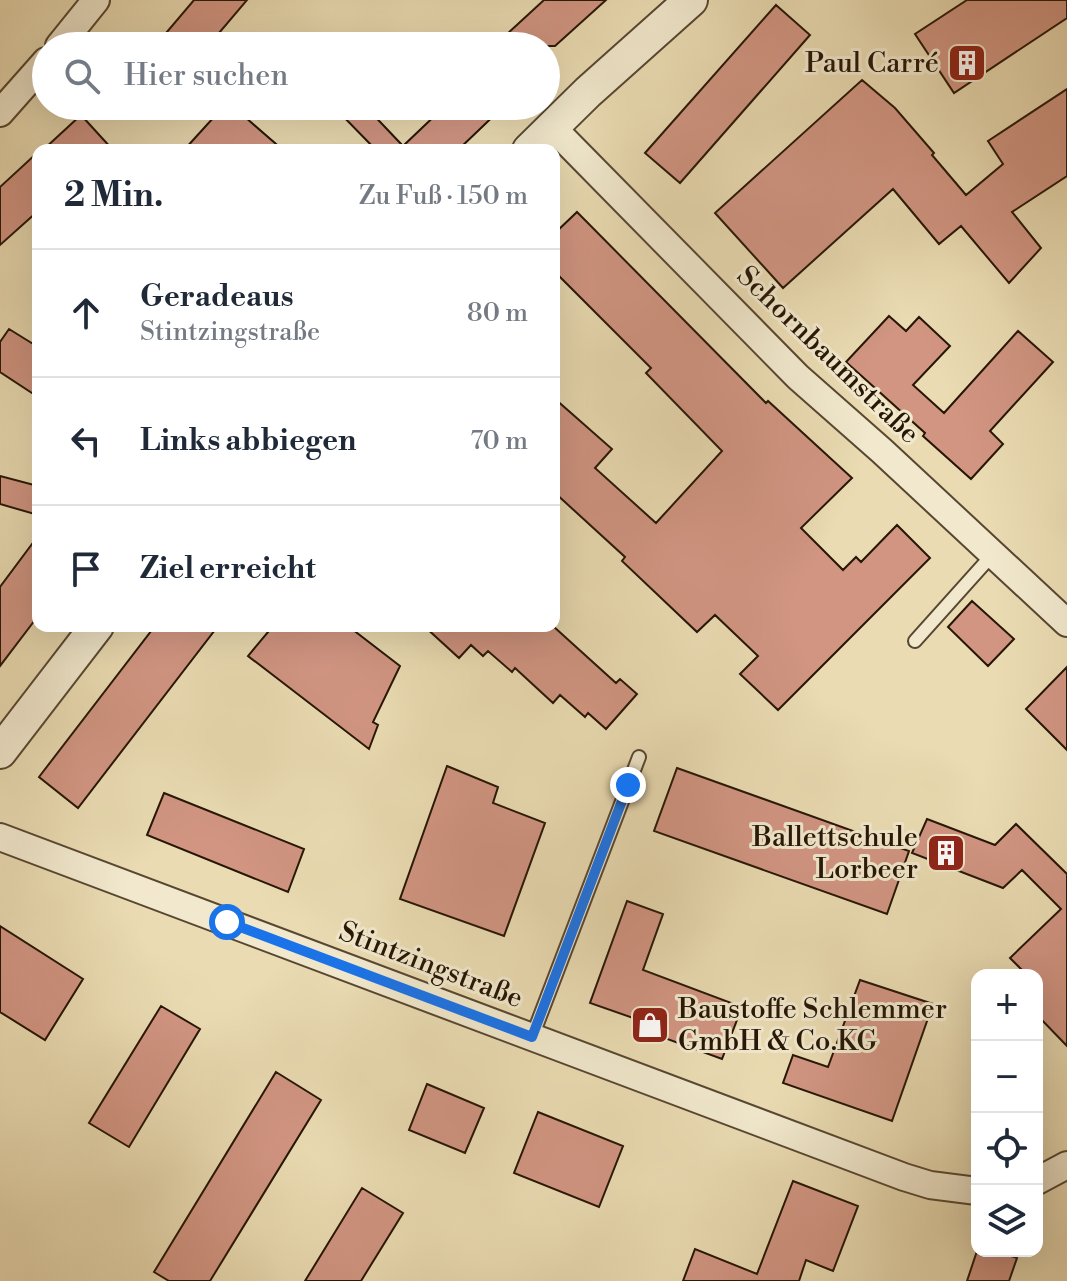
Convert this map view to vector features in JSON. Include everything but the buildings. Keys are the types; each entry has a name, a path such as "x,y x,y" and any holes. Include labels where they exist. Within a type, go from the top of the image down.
{"street":[{"path":"70,32 96,0"},
{"path":"560,120 691,0"},
{"path":"0,113 32,77"},
{"path":"535,144 560,120"},
{"name":"Schornbaumstraße","path":"552,127 798,377 1067,623"},
{"path":"0,752 92,632"},
{"name":"Stintzingstraße","path":"0,837 904,1177 930,1185 971,1190"},
{"path":"1043,1178 1067,1165"}],"lane":[{"path":"915,641 993,554"},
{"path":"532,1037 639,757"}],"place":[{"name":"Paul Carré","path":"967,63"},
{"name":"Ballettschule Lorbeer","path":"946,853"},
{"name":"Baustoffe Schlemmer GmbH & Co.KG","path":"650,1025"}],"route":[{"path":"227,922 532,1037 628,785"}]}
